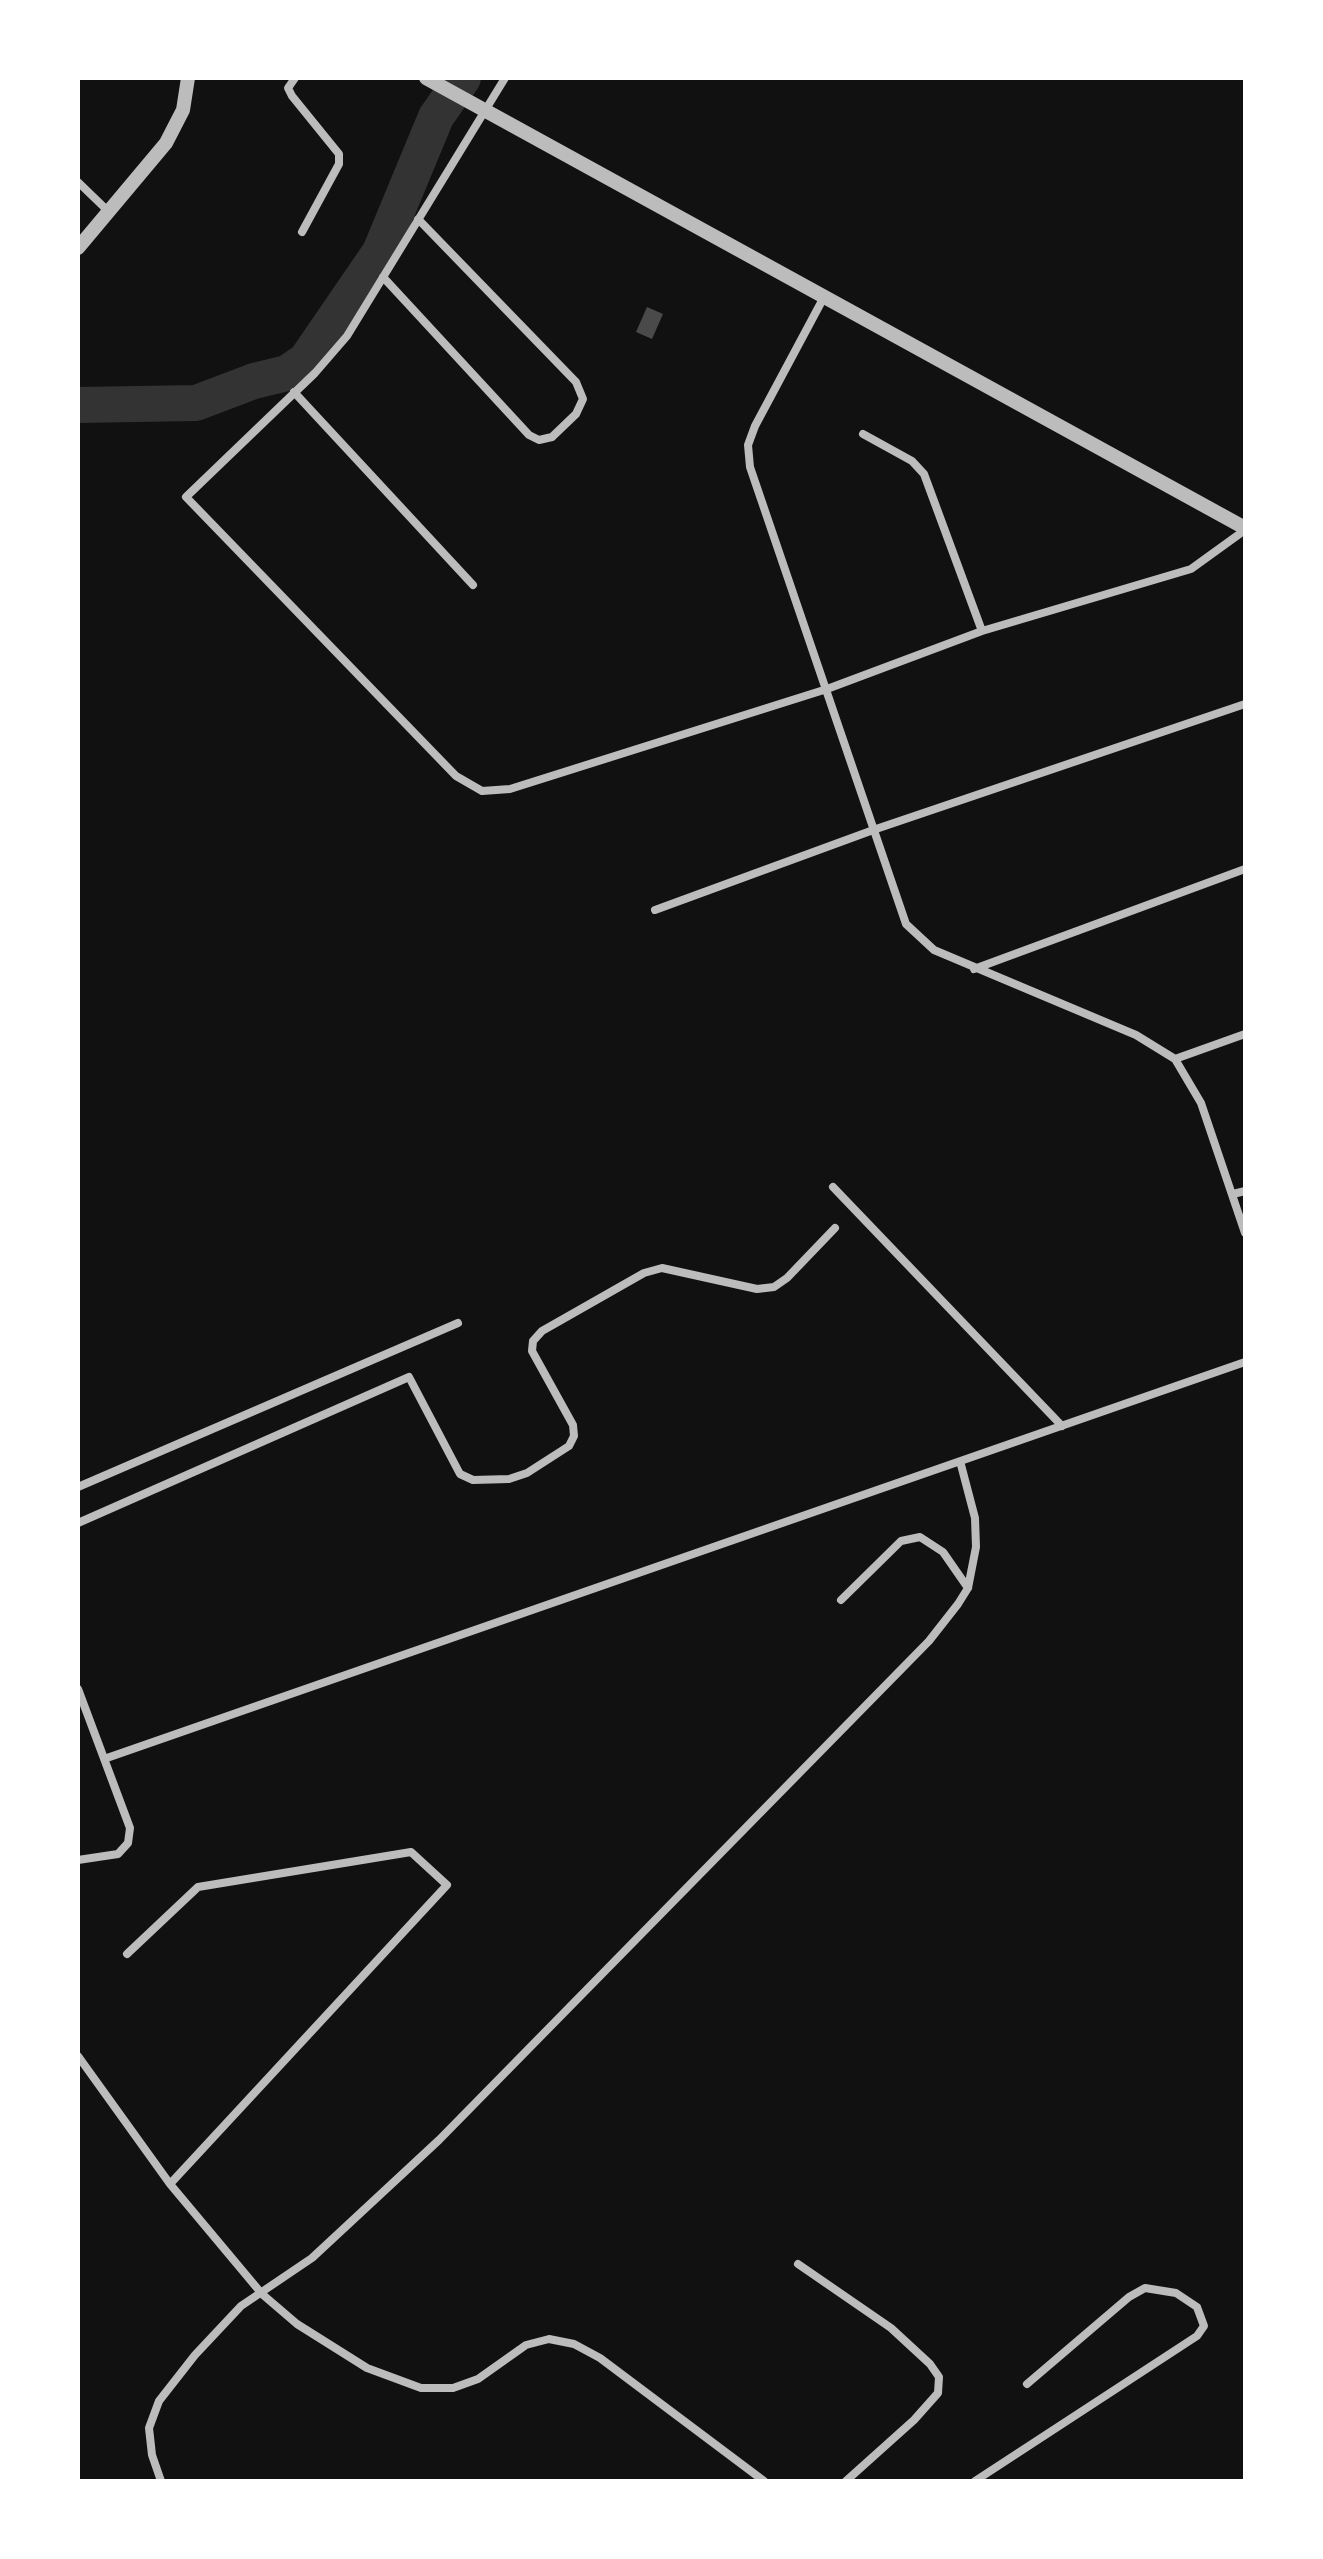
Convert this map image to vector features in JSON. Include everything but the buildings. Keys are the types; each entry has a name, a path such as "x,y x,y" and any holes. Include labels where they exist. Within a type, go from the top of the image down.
{"street":[{"path":"78,248 166,143 183,110 188,78"},
{"path":"295,78 288,88 292,96 339,154 339,164 302,232"},
{"path":"426,78 483,112 1245,529 1191,569 982,631 827,689 510,789 482,791 456,776 186,497 347,336 483,112 505,78"},
{"path":"78,182 109,212"},
{"path":"383,277 529,435 539,440 552,437 576,414 583,399 576,382 418,219"},
{"path":"824,297 748,445 750,467 906,924 934,950 1136,1035 1175,1059 1201,1103 1245,1233"},
{"path":"294,392 473,585"},
{"path":"863,434 912,461 924,474 982,631"},
{"path":"655,910 876,829 1245,704"},
{"path":"974,969 1245,869"},
{"path":"1175,1059 1245,1034"},
{"path":"833,1187 1062,1426"},
{"path":"1233,1194 1245,1191"},
{"path":"78,1523 409,1377 460,1474 473,1480 509,1479 527,1473 569,1446 574,1436 573,1425 532,1351 533,1341 542,1331 644,1273 662,1268 757,1289 774,1287 787,1278 835,1228"},
{"path":"78,1487 458,1323"},
{"path":"104,1759 1245,1362"},
{"path":"161,2481 152,2455 149,2428 159,2401 241,2306 312,2258 439,2140 929,1641 968,1588 976,1547 975,1518 960,1461"},
{"path":"841,1600 901,1541 920,1537 943,1552 968,1588"},
{"path":"78,1689 130,1828 128,1843 118,1854 78,1860"},
{"path":"127,1954 198,1887 411,1852 447,1885 170,2184"},
{"path":"78,2056 170,2184 262,2294 297,2324 367,2368 421,2388 453,2388 478,2379 526,2345 549,2339 574,2344 600,2358 764,2481"},
{"path":"798,2264 891,2328 930,2364 939,2377 938,2393 914,2420 846,2481"},
{"path":"975,2481 1197,2336 1204,2326 1197,2307 1176,2293 1145,2288 1129,2297 1027,2384"}],"waterway":[{"path":"78,405 196,403 254,381 287,373 306,360 380,252 436,117 463,78"}]}
